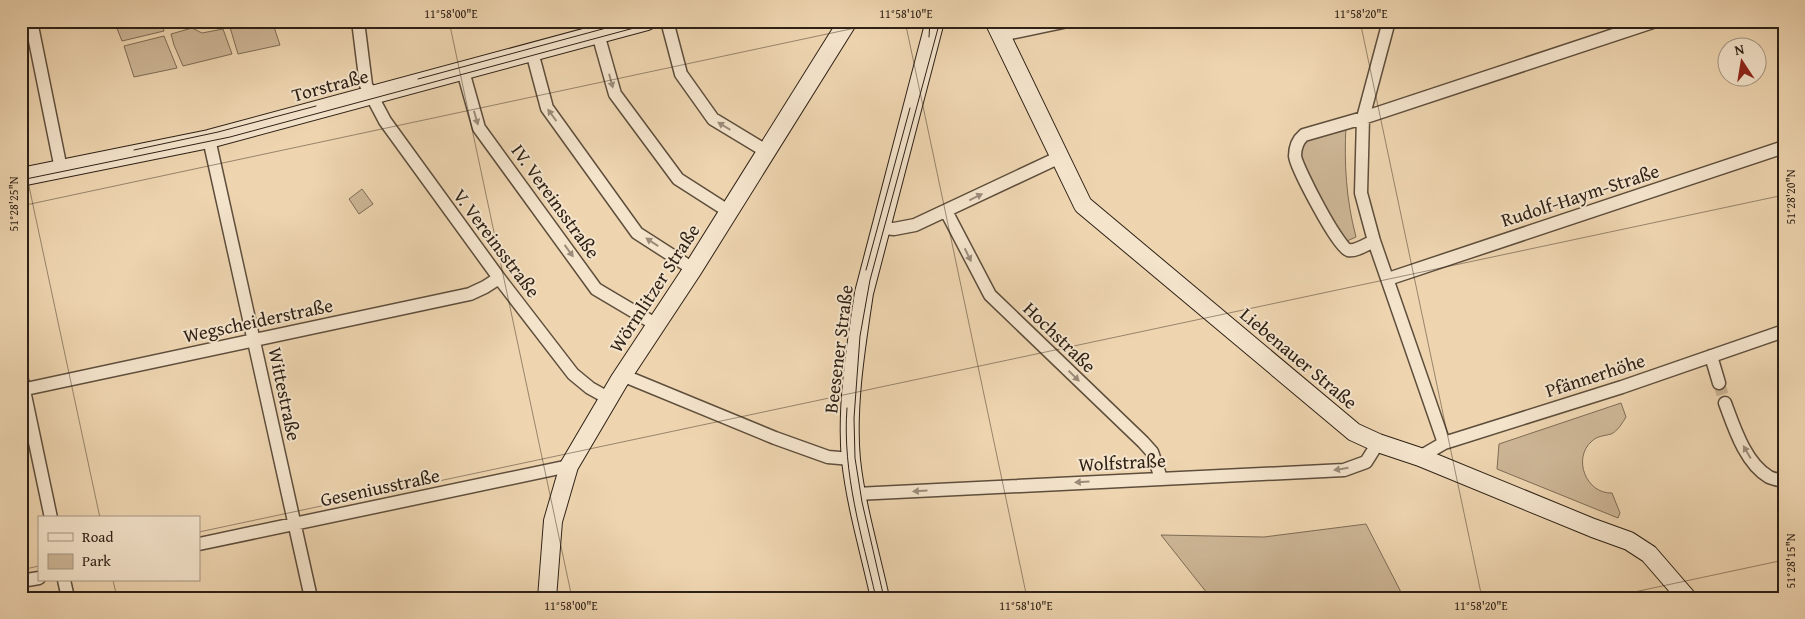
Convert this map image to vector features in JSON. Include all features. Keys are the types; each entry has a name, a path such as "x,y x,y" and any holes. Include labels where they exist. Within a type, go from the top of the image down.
{"street":[{"path":"31,21 62,169"},
{"name":"V. Vereinsstraße","path":"358,21 366,85 385,122 499,278 573,374 590,388 608,398"},
{"name":"Torstraße","path":"21,177 209,138 647,21"},
{"path":"667,21 681,74 713,119 766,151"},
{"name":"Wörmlitzer Straße","path":"547,598 554,521 569,466 622,375 693,268 848,21"},
{"name":"Beesener Straße","path":"880,598 856,494 851,458 850,424 857,335 864,293 936,21"},
{"path":"997,28 1068,21"},
{"path":"1389,21 1363,118 1361,193 1374,241 1444,444"},
{"path":"1374,241 1354,249 1348,250 1343,247 1322,214 1298,166 1295,155 1297,144 1304,135 1363,118 1656,21"},
{"name":"Liebenauer Straße","path":"997,28 1084,205 1354,432 1629,541 1649,554 1687,598"},
{"path":"598,34 615,94 678,178 728,211"},
{"path":"532,52 546,108 637,233 693,268"},
{"name":"IV. Vereinsstraße","path":"463,71 479,128 596,289 655,324"},
{"name":"Wittestraße","path":"209,138 311,598"},
{"name":"Rudolf-Haym-Straße","path":"1388,279 1784,147"},
{"path":"882,228 901,229 915,225 1060,157"},
{"name":"Hochstraße","path":"946,211 990,295 1144,442 1152,452 1161,478"},
{"name":"Wegscheiderstraße","path":"23,390 470,294 499,278"},
{"name":"Pfännerhöhe","path":"1420,457 1444,444 1784,331"},
{"path":"1711,356 1720,383"},
{"path":"622,375 775,438 828,457 851,458"},
{"path":"21,376 51,516"},
{"path":"1725,403 1749,456 1759,469 1770,478 1784,481"},
{"name":"Wolfstraße","path":"856,494 1344,470 1366,462 1378,443"},
{"name":"Geseniusstraße","path":"200,544 569,466"},
{"path":"21,581 38,578"},
{"path":"64,582 68,598"}],"green space":[{"path":"114,21 161,21 164,31 122,41"},
{"path":"239,21 272,21 280,45 238,54 229,24"},
{"path":"192,28 202,33 223,29 232,54 183,66 171,34"},
{"path":"164,36 177,68 134,77 124,46"},
{"path":"1346,125 1346,181 1356,237 1347,241 1317,193 1301,154 1302,145 1310,137"},
{"path":"362,189 373,204 359,214 349,199"},
{"path":"1621,403 1626,417 1620,427 1611,434 1594,439 1586,448 1583,456 1585,474 1595,488 1603,492 1612,493 1620,513 1618,518 1497,469 1499,444"},
{"path":"1366,524 1404,598 1211,598 1161,535 1264,537"}],"tunnel":[{"path":"1719,383 1725,403"}],"tram line":[{"path":"418,79 632,21"},
{"path":"21,180 230,137 660,21"},
{"path":"929,37 930,21"},
{"path":"884,598 862,502 855,458 854,418 860,336 870,280 940,21"},
{"path":"134,150 218,132 316,106"},
{"path":"866,270 910,108"},
{"path":"847,408 846,432 850,480 859,528 876,598"}]}
